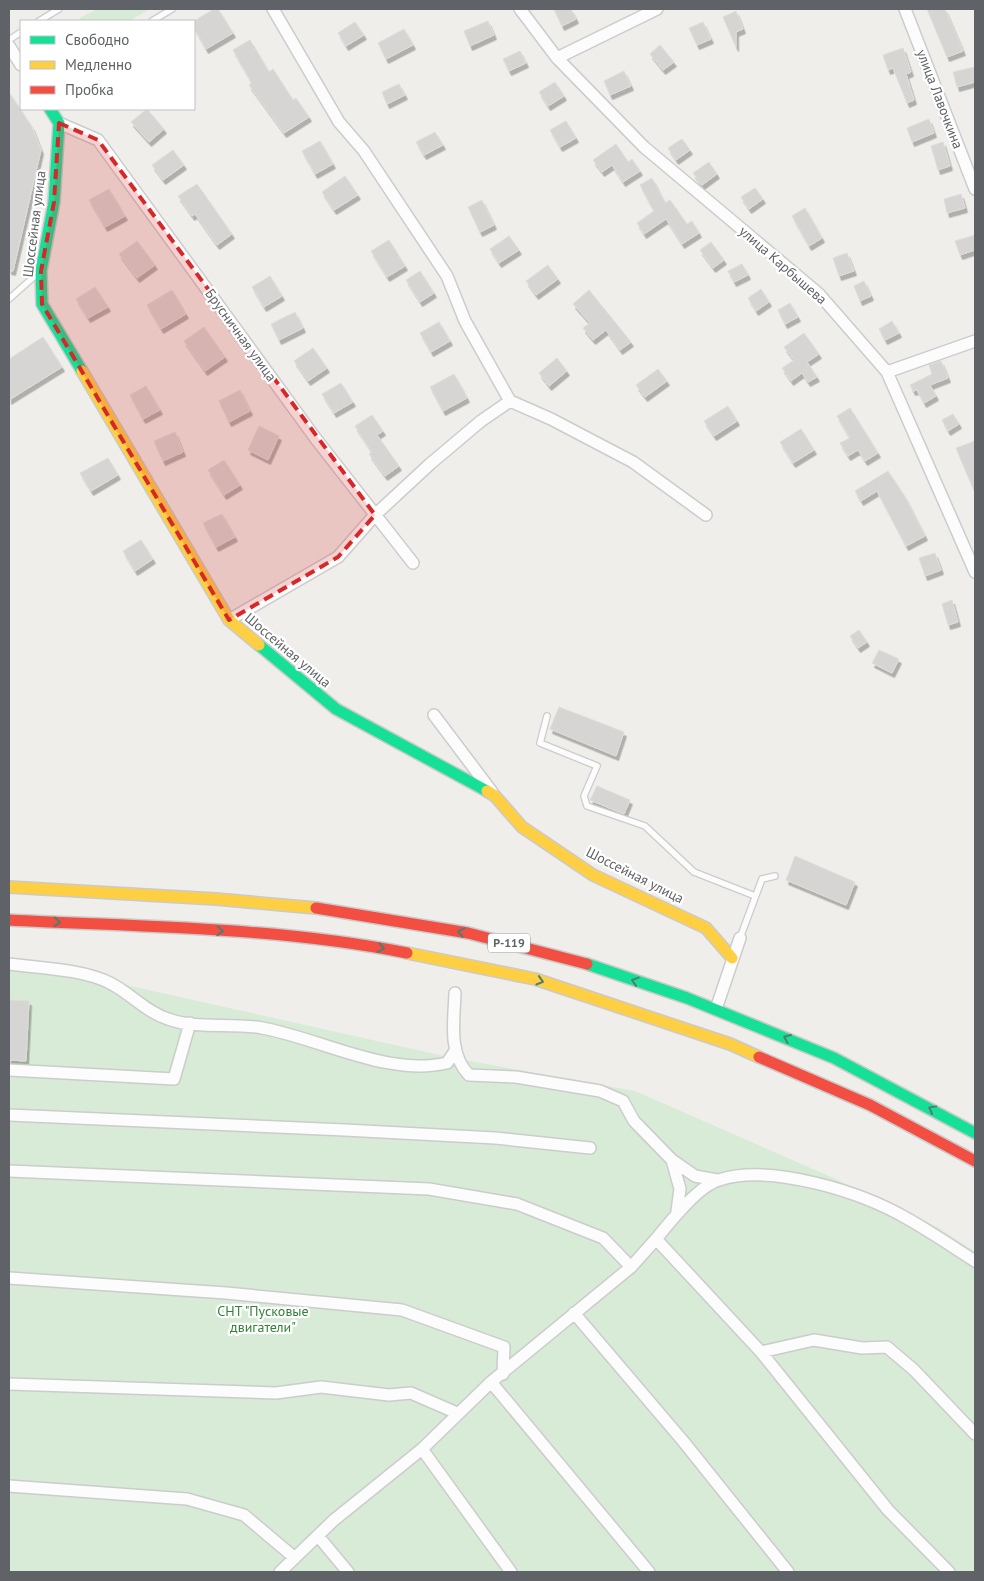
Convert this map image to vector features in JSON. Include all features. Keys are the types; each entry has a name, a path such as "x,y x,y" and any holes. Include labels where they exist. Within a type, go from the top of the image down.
{"main road":[{"path":"51,110 59,123"},
{"name":"Шоссейная улица","path":"59,123 54,202 41,271 42,304 228,620 336,709 495,796 522,827 585,869 706,928 732,958"},
{"name":"Р-119","path":"9,887 234,899 329,909 424,924 523,946 599,969 716,1009 853,1066 975,1133"},
{"name":"Р-119","path":"9,920 264,933 376,946 534,979 730,1044 870,1105 975,1161"}],"street":[{"path":"273,9 339,122 364,151 447,276 465,321 510,401 551,419 633,462 706,515"},
{"name":"улица Карбышева","path":"520,9 558,58 644,147 819,294 887,372 975,572"},
{"path":"558,58 657,9"},
{"name":"улица Лавочкина","path":"905,9 975,189"},
{"path":"9,46 20,63"},
{"name":"Брусничная улица","path":"59,123 98,140 316,439 413,563"},
{"path":"887,372 975,341"},
{"path":"228,620 338,557 375,515 444,452 481,421 510,401"},
{"path":"434,715 495,796"},
{"path":"716,1009 740,938"},
{"path":"9,964 70,972 109,983 167,1019 190,1023 262,1028 333,1049 388,1062 438,1065 448,1063 455,1051"},
{"path":"455,994 455,1051 459,1065 469,1074 516,1077 600,1091 623,1101 634,1121 672,1160 695,1176 717,1180 747,1175 784,1177 835,1188 906,1218 975,1261"},
{"path":"9,1070 174,1079 190,1023"},
{"path":"9,1115 355,1130 495,1138 590,1148"},
{"path":"672,1160 680,1189 677,1211"},
{"path":"9,1172 429,1189 517,1204 603,1238 632,1267"},
{"path":"280,1572 334,1520 422,1449 491,1382 632,1267 656,1240 677,1211 717,1180"},
{"path":"656,1240 761,1352 888,1510 949,1572"},
{"path":"9,1278 226,1293 402,1310 504,1348 503,1374"},
{"path":"574,1313 683,1441 788,1572"},
{"path":"761,1352 814,1340 862,1348 887,1347 914,1370 975,1434"},
{"path":"491,1382 650,1572"},
{"path":"9,1384 276,1393 321,1387 389,1395 411,1393 447,1406 457,1413"},
{"path":"422,1449 511,1572"},
{"path":"9,1486 187,1499 244,1515 295,1558"},
{"path":"318,1536 348,1572"}],"lane":[{"path":"41,20 59,9"},
{"path":"154,20 172,9"},
{"path":"9,40 20,33"},
{"path":"9,299 41,271"},
{"path":"547,716 540,743 597,766 584,796 587,806 645,826 694,872 755,896"},
{"path":"740,938 762,879 775,876"}],"highlighted area":[{"path":"59,123 98,140 375,515 338,557 229,620 42,304 41,271 54,202"}],"green space":[{"path":"97,9 150,9 131,20 81,20 80,18"},
{"name":"СНТ \"Пусковые двигатели\"","path":"9,959 453,1058 635,1091 829,1176 937,1227 975,1252 975,1572 9,1572"}],"building":[{"path":"214,9 218,9 233,33 206,49 195,30 195,20"},
{"path":"554,9 571,9 576,19 562,26"},
{"path":"927,9 945,9 963,51 947,57"},
{"path":"736,11 743,29 736,32 736,47 723,17"},
{"path":"488,21 494,35 470,46 464,31"},
{"path":"355,22 364,35 346,46 338,33"},
{"path":"703,22 711,39 697,45 689,28"},
{"path":"404,29 413,45 386,59 378,43"},
{"path":"250,40 269,72 273,69 293,100 296,98 309,117 284,133 249,85 252,83 233,50"},
{"path":"660,45 674,62 663,70 650,54"},
{"path":"903,48 911,72 906,74 914,100 907,103 893,68 888,70 883,55"},
{"path":"520,51 526,63 509,71 503,59"},
{"path":"975,67 975,82 957,87 953,72"},
{"path":"624,71 631,86 610,95 604,81"},
{"path":"555,82 564,96 548,106 539,92"},
{"path":"399,84 405,95 387,104 382,92"},
{"path":"9,92 32,127 41,150 13,271 9,270"},
{"path":"148,110 164,129 149,142 131,122"},
{"path":"929,119 934,133 912,142 907,128"},
{"path":"566,121 576,138 560,147 550,130"},
{"path":"435,132 443,145 424,155 416,142"},
{"path":"682,139 690,150 676,160 668,148"},
{"path":"320,141 333,164 315,174 302,151"},
{"path":"943,142 950,166 938,170 931,146"},
{"path":"616,144 628,162 632,159 640,171 623,182 612,165 602,172 593,160"},
{"path":"173,150 184,165 163,180 152,165"},
{"path":"709,162 717,174 702,185 693,173"},
{"path":"345,176 358,195 334,210 322,192"},
{"path":"652,178 665,203 670,200 687,224 692,221 699,233 682,244 666,219 644,234 637,223 654,211 640,185"},
{"path":"197,184 232,234 217,245 195,214 192,216 178,196"},
{"path":"755,188 763,199 749,209 741,197"},
{"path":"109,189 125,216 105,227 89,200"},
{"path":"961,194 965,208 947,213 944,199"},
{"path":"482,200 494,225 480,232 468,207"},
{"path":"805,208 822,238 809,246 792,216"},
{"path":"975,235 975,250 960,255 955,241"},
{"path":"509,236 519,250 499,263 490,249"},
{"path":"389,240 405,266 387,277 371,251"},
{"path":"137,241 155,265 137,278 119,254"},
{"path":"711,242 724,260 713,268 700,250"},
{"path":"847,253 854,271 839,276 833,258"},
{"path":"742,264 748,275 734,282 728,271"},
{"path":"548,265 558,279 536,295 526,281"},
{"path":"420,271 434,293 420,302 406,280"},
{"path":"270,276 282,296 264,307 252,287"},
{"path":"864,281 871,296 860,301 854,286"},
{"path":"95,287 108,307 88,318 76,299"},
{"path":"761,289 769,302 756,311 748,298"},
{"path":"172,290 186,314 161,329 147,305"},
{"path":"589,290 631,342 620,350 606,330 593,340 583,328 590,323 573,304"},
{"path":"790,303 798,317 785,324 778,310"},
{"path":"295,312 303,328 279,340 271,324"},
{"path":"892,321 899,333 885,340 879,329"},
{"path":"439,322 450,341 431,352 420,333"},
{"path":"204,327 225,357 205,371 184,341"},
{"path":"804,333 819,354 807,362 817,377 808,382 802,373 791,381 782,368 794,360 784,347"},
{"path":"43,337 62,367 9,400 9,359"},
{"path":"313,348 327,368 308,381 294,361"},
{"path":"557,358 567,371 549,386 539,373"},
{"path":"941,361 948,378 930,385 936,396 924,403 917,390 913,391 910,385 932,374 929,365"},
{"path":"658,369 667,381 645,397 636,385"},
{"path":"454,374 467,398 443,411 430,387"},
{"path":"341,383 353,402 334,413 322,394"},
{"path":"146,386 160,410 143,419 130,395"},
{"path":"240,390 250,411 229,422 219,401"},
{"path":"728,406 737,421 714,436 704,421"},
{"path":"850,408 878,453 865,461 858,450 848,456 840,443 850,438 837,416"},
{"path":"953,414 959,424 948,431 942,420"},
{"path":"372,415 383,431 377,435 399,466 385,476 369,454 372,452 355,426"},
{"path":"259,426 279,436 268,460 248,450"},
{"path":"801,429 814,450 793,463 780,442"},
{"path":"175,432 183,452 163,461 154,441"},
{"path":"975,441 975,493 956,448"},
{"path":"108,458 118,475 91,491 80,473"},
{"path":"224,460 240,485 224,495 208,470"},
{"path":"888,471 905,497 925,536 906,546 877,491 861,501 855,491"},
{"path":"222,514 235,537 216,547 203,523"},
{"path":"141,540 153,559 135,571 123,551"},
{"path":"935,553 941,570 925,576 919,558"},
{"path":"952,600 958,622 948,625 942,604"},
{"path":"859,630 867,642 858,648 850,636"},
{"path":"879,650 899,659 892,673 872,663"},
{"path":"559,707 624,732 616,756 550,729"},
{"path":"597,786 630,800 624,814 590,800"},
{"path":"795,856 855,882 846,905 786,880"},
{"path":"9,1000 29,1001 26,1061 9,1060"}],"traffic: fast":[{"path":"51,110 59,123 54,202 41,271 42,304 82,371"},
{"path":"259,645 336,709 487,791"},
{"path":"587,964 687,998 834,1058 975,1133"}],"traffic: slow":[{"path":"82,371 229,620 259,645"},
{"path":"487,791 495,796 522,827 593,875 706,928 732,958"},
{"path":"9,887 216,899 316,908"},
{"path":"407,953 535,979 730,1044 759,1057"}],"traffic: jam":[{"path":"316,908 468,933 587,964"},
{"path":"9,920 259,933 358,944 407,953"},
{"path":"759,1057 870,1105 975,1161"}]}
